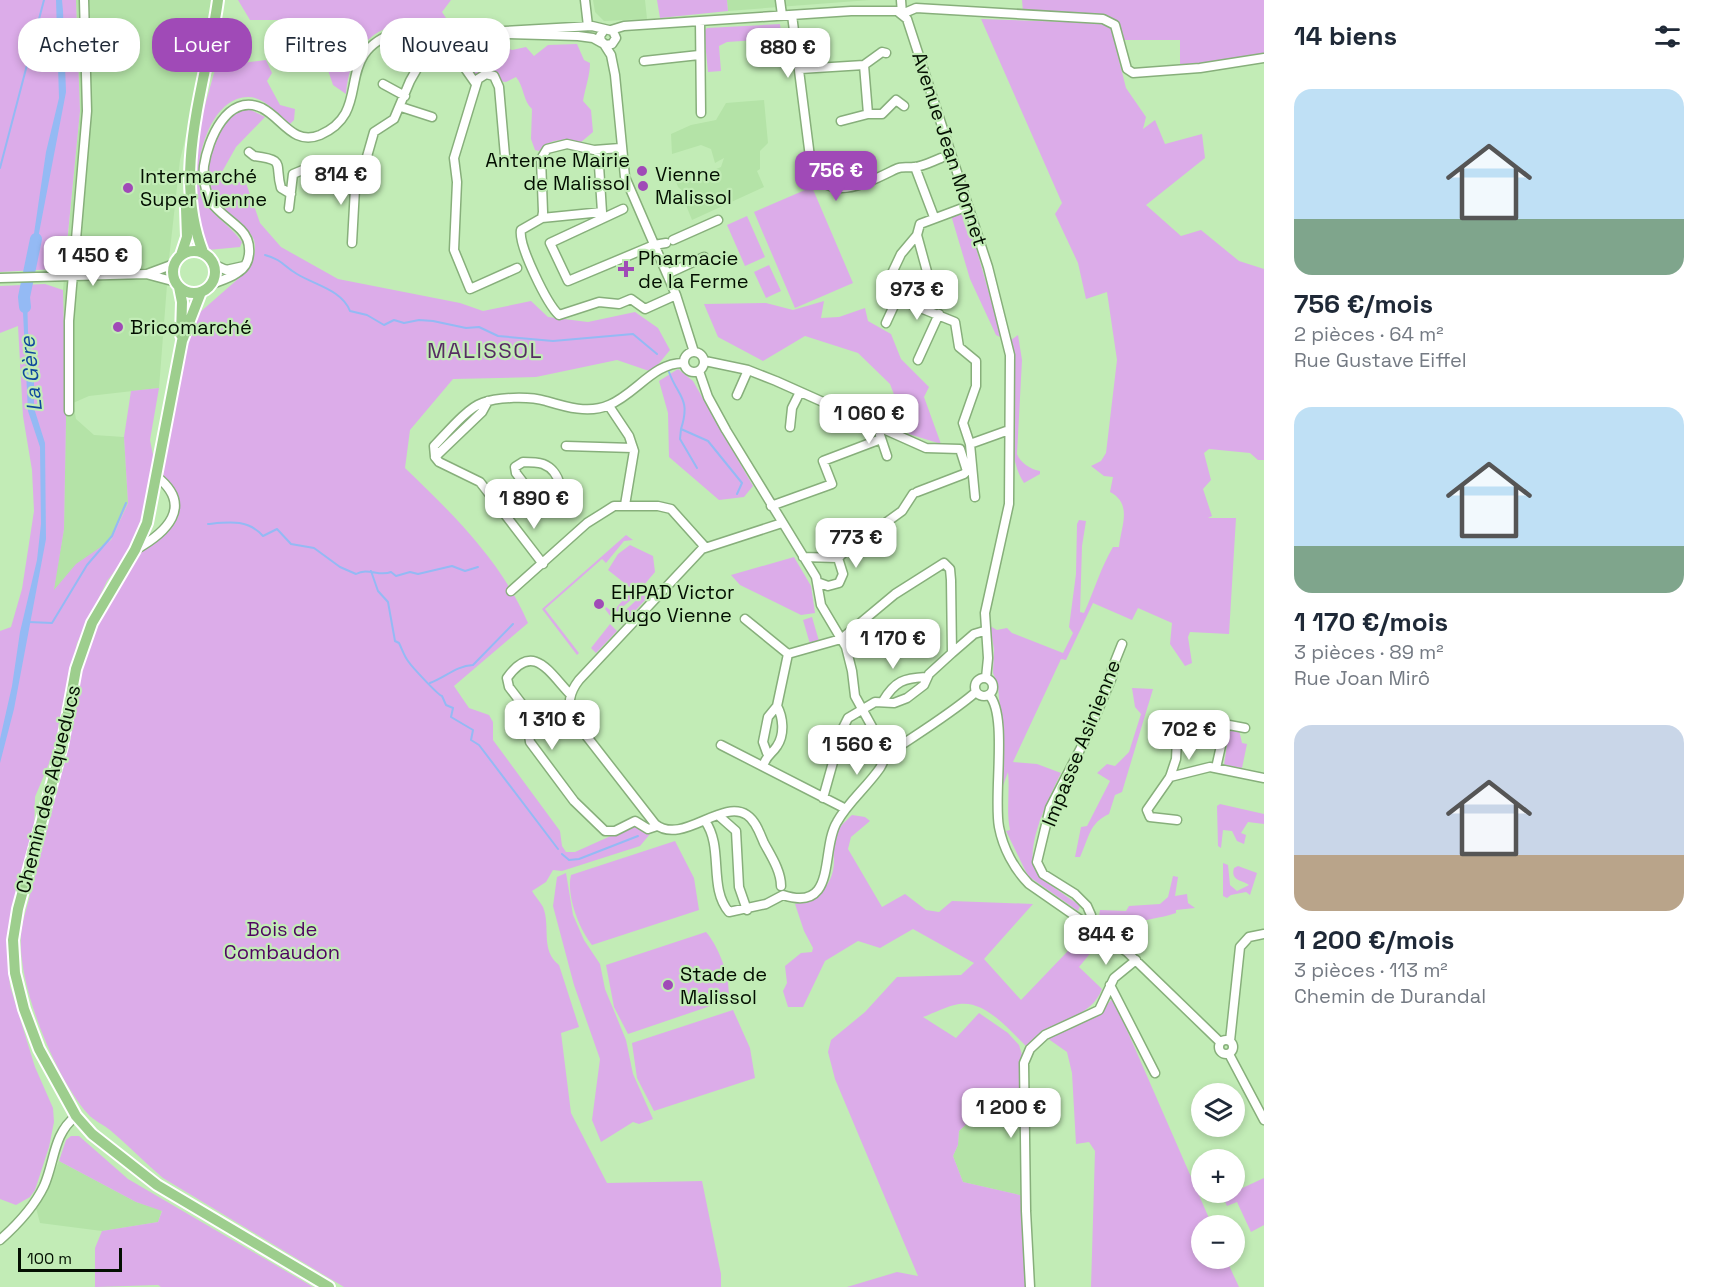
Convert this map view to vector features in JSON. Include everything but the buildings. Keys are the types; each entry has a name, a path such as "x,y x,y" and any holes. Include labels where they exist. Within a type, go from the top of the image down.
{"main road":[{"path":"194,126 188,143 184,169 187,227 181,255 174,264 178,285 189,292 201,292 212,284 215,265 203,252 196,229 190,156 217,4"},
{"path":"181,255 192,250 203,252"},
{"name":"Chemin des Aqueducs","path":"178,285 182,302 182,341"},
{"name":"Chemin des Aqueducs","path":"201,292 182,341 147,523 135,550 85,639 76,669 62,746 13,940 15,973 24,1009 39,1049 76,1116 116,1154 157,1185 329,1287"}],"street":[{"path":"69,411 69,321 75,275 87,111 84,0"},
{"path":"585,0 588,26"},
{"path":"780,0 782,15"},
{"name":"Avenue Jean Monnet","path":"900,0 902,14 911,26 1000,308 1011,355 1009,504 988,593 984,632 988,658 986,678"},
{"path":"615,75 611,55 600,36 611,34 624,26 851,11 892,11 902,14 916,8 1103,19 1115,25 1127,69 1133,73 1200,68 1264,58"},
{"path":"792,15 796,67 800,69 807,141 814,173 839,189 858,187 904,167 915,167 941,158"},
{"path":"700,21 701,113"},
{"path":"510,31 537,27 588,26 611,34"},
{"path":"510,35 578,36 593,38 610,45 611,34"},
{"path":"611,34 620,148 625,177 676,295 694,352"},
{"path":"212,284 237,274 245,266 249,248 245,235 215,206 206,186 207,157 217,128 224,117 235,108 255,105 264,109 294,134 310,137 320,135 345,116 361,56 380,41"},
{"path":"800,69 864,65 882,52 886,53"},
{"path":"644,61 699,55"},
{"path":"864,65 867,114"},
{"path":"352,243 356,170 366,160 374,132 382,125 391,122 401,107 415,72"},
{"path":"468,72 476,84"},
{"path":"505,156 498,81 490,74 486,74 478,79 476,84 453,158 458,183 454,250 470,289 517,268"},
{"path":"383,84 405,96"},
{"path":"841,121 885,112 896,100 904,106"},
{"path":"401,107 432,117"},
{"path":"542,218 541,159 544,152 552,146 567,144 602,149 620,148"},
{"path":"602,149 602,212 542,218 521,230 520,234 546,296 559,315 599,302 619,304 631,299 645,309 676,295"},
{"path":"249,152 254,156 270,158 276,162 280,168 281,188 291,194"},
{"path":"289,208 293,174 310,167 356,170"},
{"path":"915,167 934,217"},
{"path":"968,206 920,224 916,235 901,254 885,288 888,295 955,322 959,347 975,359 977,364 976,386 963,421 970,444 975,497"},
{"path":"623,209 550,243 568,281 654,244 670,242 718,220"},
{"path":"916,235 929,279"},
{"path":"667,274 704,257"},
{"path":"0,278 146,274 174,264"},
{"path":"215,265 225,270 245,266"},
{"path":"146,274 178,285"},
{"path":"885,323 897,299"},
{"path":"918,360 939,314"},
{"path":"684,363 688,354 694,352 702,355 705,361"},
{"path":"705,361 748,370 926,448 960,449 967,471 964,474 915,493 902,512 885,524 872,527 838,558 803,557"},
{"path":"699,372 705,361"},
{"path":"684,363 689,371 699,372"},
{"path":"543,564 480,482 439,462 435,457 434,446 476,406 488,401 537,400 570,408 596,409 609,406 639,387 667,365 684,363"},
{"path":"737,395 748,370"},
{"path":"699,372 714,409 817,582 821,605 842,639 850,660 855,696 887,754"},
{"path":"790,427 792,408 800,392"},
{"path":"609,406 633,448 625,505"},
{"path":"877,426 887,456"},
{"path":"970,444 1009,430"},
{"path":"771,506 832,484 823,461 881,439"},
{"path":"566,446 633,448"},
{"path":"523,462 543,464 550,468 559,482 560,501 554,510 546,510 530,492 516,470 517,464 523,462"},
{"path":"135,550 160,536 171,523 174,509 172,498 156,476"},
{"path":"505,513 530,492"},
{"path":"511,591 601,513 625,505 671,509 705,547"},
{"path":"570,694 608,648 705,547 782,523"},
{"path":"817,582 828,586 838,583 843,573 838,558"},
{"path":"788,654 842,639 895,594 944,563 950,569 951,580 952,653"},
{"path":"745,619 788,654"},
{"path":"823,798 845,721 862,709 884,701 894,703 907,698 924,685 926,677 974,634 984,632"},
{"name":"Impasse Asinienne","path":"1088,923 1091,915 1087,906 1043,874 1038,866 1038,857 1050,808 1087,736 1112,677 1112,669 1122,644"},
{"path":"763,766 767,753 764,742 768,717 777,706 788,654"},
{"path":"657,826 648,829 635,821 615,831 600,828 568,794 530,742 525,708 509,687 507,678 526,660 532,659 539,662 570,694 574,720 657,826 666,830 676,830 738,812 750,817 777,870 782,890 794,899 804,898 822,883 827,871 830,836 846,809 875,775 887,754 976,692"},
{"path":"884,701 894,684 905,678 926,677"},
{"path":"986,678 993,686 989,695 984,697 976,692 976,682 986,678"},
{"path":"989,695 994,703 998,721 997,811 999,828 1018,871 1029,884 1088,923 1136,960 1220,1042"},
{"path":"767,753 777,746 783,720 777,706"},
{"path":"1216,768 1225,728 1229,724 1245,728"},
{"path":"1177,738 1176,759 1170,777 1149,807 1148,814 1154,819 1178,820"},
{"path":"721,745 846,809"},
{"path":"1170,777 1206,768 1216,768 1264,778"},
{"path":"719,816 736,831 739,887 747,910"},
{"path":"705,821 713,834 718,882 726,909 731,912 747,910 782,890"},
{"path":"1229,1054 1233,1047 1230,1041 1240,947 1249,937 1264,934"},
{"path":"1030,1287 1024,1063 1030,1049 1045,1035 1099,1010 1110,985 1120,971 1136,960"},
{"path":"1110,985 1155,1073"},
{"path":"1220,1042 1230,1041"},
{"path":"1220,1042 1219,1050 1229,1054 1264,1120"},
{"path":"0,1240 38,1197 45,1184 58,1137 76,1116"}],"shaded area":[{"path":"76,0 212,0 209,18 152,18 152,72 200,72 180,160 169,259 159,388 89,396 73,403 76,419 94,435 124,437 128,503 110,540 53,592 64,529 66,420 63,290 80,111 79,72 140,72 140,18 77,18"},
{"path":"593,0 645,0 647,19 604,21 595,12"},
{"path":"727,0 870,0 728,11"},
{"path":"764,100 768,143 760,151 760,169 757,171 764,187 692,220 684,200 685,193 678,187 674,176 686,169 689,173 704,170 709,172 721,167 724,158 715,163 711,149 701,145 672,154 671,134 691,125 716,120 726,103"},
{"path":"1022,1104 1024,1196 963,1182 953,1156 958,1145 959,1131 976,1115"},
{"path":"59,1161 136,1202 162,1210 158,1222 102,1231 40,1223 36,1208 44,1197"}],"green space":[{"path":"0,0 76,0 77,18 18,18 18,72 79,72 80,111 65,264 56,269 0,272"},
{"path":"238,0 451,0 442,12 446,18 380,18 380,32 368,40 368,18 252,20"},
{"path":"657,0 727,0 728,11 660,18"},
{"path":"1022,0 1264,0 1264,54 1180,66 1180,40 1124,40 1117,22 1111,17 1023,12"},
{"path":"981,19 1100,23 1111,28 1126,88 1146,117 1143,129 1155,120 1165,144 1202,134 1205,158 1146,205 1181,236 1201,230 1239,261 1264,269 1264,460 1258,460 1250,453 1209,449 1204,453 1211,480 1203,489 1212,516 1208,518 1236,518 1229,634 1190,632 1188,637 1192,663 1185,666 1170,644 1172,623 1138,608 1132,620 1093,603 1066,660 1061,659 1013,762 1037,764 1061,773 1040,821 1033,849 1033,861 1039,875 1080,906 1078,911 1028,876 1006,831 1010,830 1008,772 1000,794 1003,745 998,686 993,673 994,649 990,626 997,630 1007,628 1012,633 1063,653 1073,633 1069,627 1076,574 1079,520 1086,521 1082,546 1080,612 1084,613 1113,547 1119,547 1124,516 1121,503 1110,492 1113,477 1104,476 1091,466 1101,461 1106,453 1117,360 1107,292 1086,299 1078,263 1055,214 1062,203"},
{"path":"780,24 784,59 776,53 777,45 773,39 727,42 719,46 721,71 708,72 704,31 707,28"},
{"path":"577,44 584,60 590,63 583,101 591,110 593,132 580,143 558,140 547,144 539,151 535,150 531,139 532,109 516,77 506,82 499,81 495,75 475,77 472,72 510,72 510,49 526,47 534,56 548,45"},
{"path":"264,60 264,72 272,73 267,81 280,105 295,109 294,120 290,124 265,103 248,97 235,100 223,108 214,120 207,134 199,166 201,193 214,213 242,242 240,247 208,250 202,245 195,194 195,141 214,72 252,72 252,62"},
{"path":"329,72 350,72 346,94 333,85"},
{"name":"Bois de Combaudon","path":"249,109 265,117 236,147 218,179 246,183 260,223 281,247 338,279 460,303 483,311 531,301 548,317 588,322 635,312 658,328 670,350 652,372 617,360 536,377 453,379 410,430 405,468 458,521 490,559 504,579 528,623 454,686 469,708 489,715 493,722 493,740 560,831 562,846 566,852 575,852 637,825 650,834 640,846 562,871 553,870 546,882 532,891 543,907 550,952 559,965 579,1027 561,1033 571,1113 607,1183 702,1181 721,1274 721,1287 344,1287 163,1178 110,1130 90,1116 75,1098 51,1054 25,978 21,955 23,920 49,824 80,678 92,638 113,594 137,554 145,545 169,530 178,515 177,502 160,472 192,327 198,314 247,271 254,256 255,244 252,236 245,227 223,209 216,200 209,181 212,149 222,127 232,116"},
{"path":"812,187 853,283 795,308 754,212"},
{"path":"962,212 967,218 963,220 968,235 972,234 1002,338 996,335 970,279 951,215"},
{"path":"747,216 765,257 745,266 727,225"},
{"path":"769,265 781,291 766,298 754,272"},
{"path":"45,284 63,290 66,420 64,529 54,590 76,564 111,540 128,503 124,437 131,391 159,388 150,440 154,460 141,520 124,559 107,581 77,643 55,749 35,797 34,836 9,931 7,949 10,986 35,1067 53,1108 54,1122 49,1147 35,1190 30,1197 16,1205 0,1199 0,631 11,627 22,589 34,511 32,470 23,416 18,326 0,333 0,286"},
{"path":"824,301 821,318 839,317 865,308 868,321 891,334 901,359 929,387 924,397 941,444 909,434 890,384 858,353 805,336 763,361 718,337 704,304 766,303 793,310"},
{"path":"1018,335 1022,360 1017,454 1027,466 1040,471 1040,474 1024,483 1014,458 1012,444 1014,373 1011,340"},
{"path":"678,369 693,381 753,486 744,497 719,500 669,457 668,413 659,381"},
{"path":"626,535 633,540 624,541 606,563 602,559 545,609 579,653 577,655 542,609"},
{"path":"630,545 653,556 655,572 633,598 611,617 606,607 613,612 632,589 608,570 618,554"},
{"path":"794,557 811,586 815,613 801,615 740,585 731,575"},
{"path":"643,594 647,598 622,625 617,618"},
{"path":"812,617 819,641 810,644 803,620"},
{"path":"610,624 617,631 596,653 591,648"},
{"path":"1132,688 1153,689 1122,792 1115,795 1109,814 1093,827 1080,857 1075,857 1081,827 1087,826 1110,781 1097,773 1107,764 1115,766 1129,752 1141,714 1135,707"},
{"path":"1239,730 1242,743 1247,744 1242,768 1224,765 1229,732"},
{"path":"1220,804 1264,814 1264,824 1248,822 1241,833 1246,835 1244,844 1237,841 1232,831 1223,830 1221,848 1218,846 1217,806"},
{"path":"852,815 865,817 870,821 851,837 848,849 882,907 905,894 926,910 939,912 952,901 1033,904 984,959 1021,1000 1088,930 1102,939 1079,967 1102,989 1096,1000 1079,1014 1036,1038 1027,1047 997,1018 969,1004 959,1004 923,1017 956,1038 979,1013 1008,1033 1019,1045 1022,1055 1020,1069 1022,1104 976,1115 959,1131 958,1145 953,1156 963,1182 1024,1196 1025,1287 847,1287 897,1272 918,1276 835,1079 828,1052 831,1040 865,1012 897,977 961,975 974,963 913,929 880,948 858,941 825,961 803,1007 788,1007 783,991 787,983 785,966 801,953 812,952 813,948 804,931 795,904 817,895 827,885 833,871 835,834"},
{"path":"675,841 694,878 699,910 592,945 583,930 572,902 571,875"},
{"path":"1223,863 1228,865 1230,885 1237,891 1249,885 1235,878 1234,868 1238,866 1257,873 1250,895 1246,892 1227,898 1223,896"},
{"path":"566,873 573,915 584,940 600,964 605,989 626,1040 633,1074 653,1119 639,1124 633,1122 601,1142 592,1120 600,1059 574,985 553,906 557,877"},
{"path":"1173,876 1178,877 1175,896 1187,894 1188,903 1195,908 1176,910 1176,913 1136,922 1098,924 1100,910 1126,911 1129,906 1160,904 1168,897"},
{"name":"Stade de Malissol","path":"706,932 723,964 728,983 728,1000 628,1034 614,1007 606,965"},
{"path":"1113,998 1191,1177 1191,1203 1202,1203 1208,1215 1191,1215 1191,1269 1231,1269 1239,1287 1091,1287 1095,1151 1089,1142 1076,1144 1072,1073 1067,1052 1047,1038 1097,1016"},
{"path":"733,1010 750,1048 755,1078 654,1111 637,1078 632,1043"},
{"path":"71,1136 79,1136 128,1179 313,1287 161,1287 158,1285 95,1287 95,1248 102,1231 158,1222 162,1211 136,1202 59,1161 66,1140"},
{"path":"1264,1178 1264,1225 1251,1232 1237,1203 1245,1203 1245,1187"}],"water":[{"path":"56,0 62,0 63,18 57,18"},
{"path":"58,72 65,72 66,92 35,254 31,254 46,152 59,98"},
{"path":"22,293 27,293 28,332 34,371 34,408 45,443 46,539 14,709 0,763 0,739 12,686 20,632 37,560 41,524 40,447 28,411"}],"waterway":[{"path":"0,168 44,0"},
{"name":"La Gère","path":"25,307 24,297 36,239"},
{"path":"265,255 276,259 297,274 334,293 341,298 350,311 367,315 384,325 394,320 404,323 419,320 433,321 466,328 479,327 498,336 553,341 633,334 657,354"},
{"path":"669,372 684,404 685,411 681,429 708,441 742,483 737,494"},
{"path":"681,429 680,439 697,468"},
{"path":"29,622 52,623 87,565 112,536 126,503"},
{"path":"208,524 231,522 245,524 263,536 277,529 291,544 314,548 340,567 356,574 365,571 391,572 396,576 410,572 418,574 452,566 465,571 478,567"},
{"path":"371,571 378,591 388,602 395,641 399,643 407,659 442,696 446,705 453,708 451,717 473,730 471,740 479,745 558,849"},
{"path":"430,683 456,670 473,665 513,624"},
{"path":"562,854 569,860 579,859 638,836"}],"place":[{"name":"Antenne Mairie de Malissol","path":"642,171"},
{"name":"Vienne Malissol","path":"643,186"},
{"name":"Intermarché Super Vienne","path":"128,188"},
{"name":"Pharmacie de la Ferme","path":"626,269"},
{"name":"Bricomarché","path":"118,327"},
{"name":"EHPAD Victor Hugo Vienne","path":"599,604"},
{"name":"Stade de Malissol","path":"668,985"}],"district":[{"name":"MALISSOL","path":"485,350"}]}
